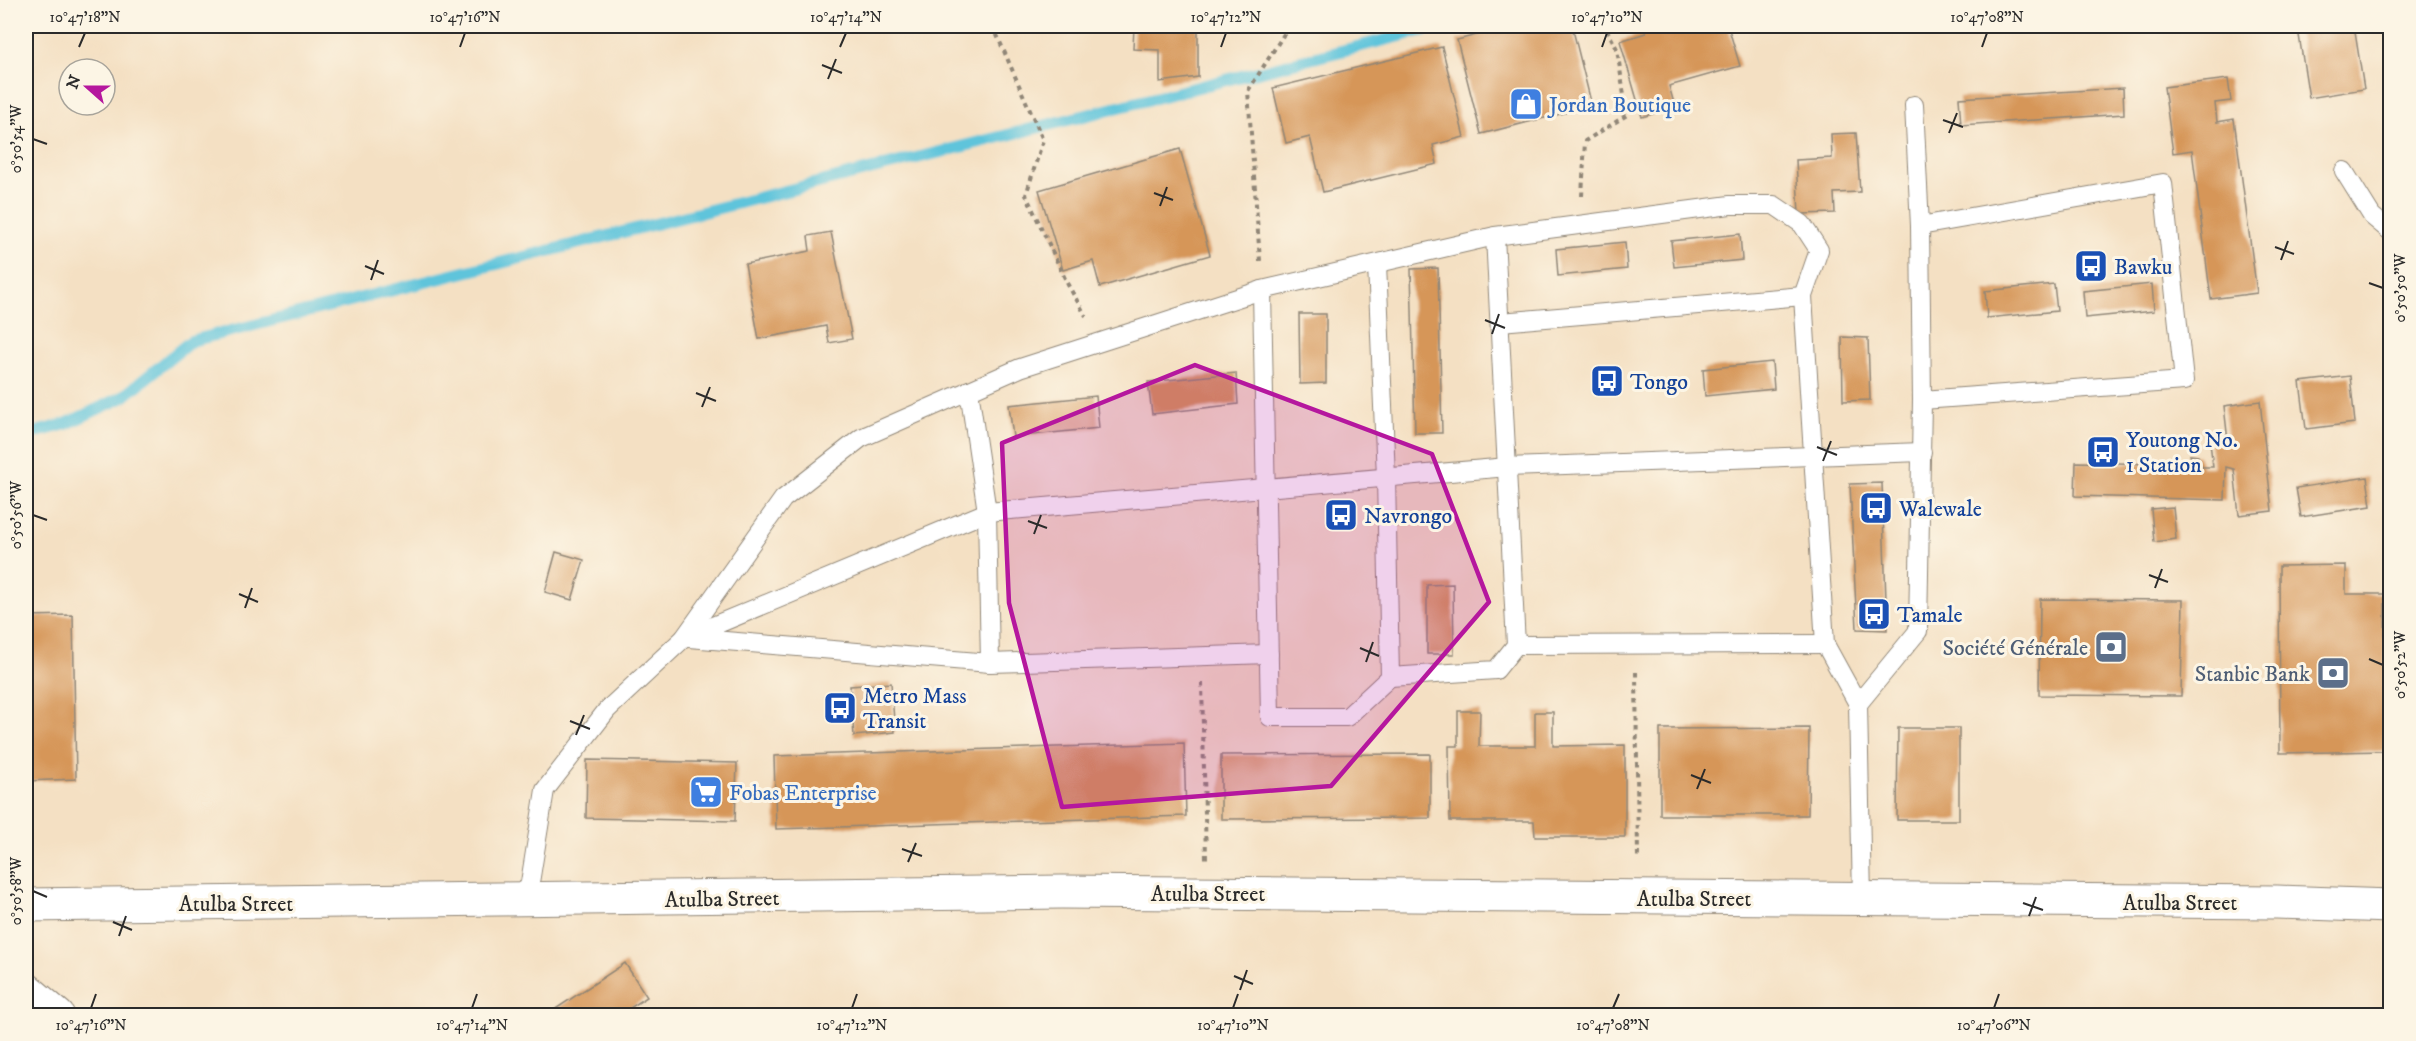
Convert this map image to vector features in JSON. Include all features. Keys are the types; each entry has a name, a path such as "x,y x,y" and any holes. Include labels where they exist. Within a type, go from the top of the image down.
{"street":[{"name":"Atulba Street","path":"26,905 527,901 1061,892 2277,902 2391,906"},
{"path":"26,989 58,1016"}],"lane":[{"path":"1858,704 1918,631 1922,400 1920,226 1914,105"},
{"path":"2344,171 2372,216 2391,231"},
{"path":"1920,226 2163,183 2184,381 1922,400"},
{"path":"527,901 545,790 607,710 684,638 783,499 861,438 1020,368 1262,290 1496,236 1730,205 1774,205 1802,224 1819,250 1803,296 1824,644 1858,704 1862,899"},
{"path":"1262,290 1270,717 1347,717 1390,677 1496,670 1516,645 1496,236"},
{"path":"1377,264 1386,477 1390,677"},
{"path":"1500,322 1803,296"},
{"path":"969,390 987,512 990,663"},
{"path":"684,638 987,512 1508,467 1922,452"},
{"path":"684,638 990,663 1269,654"},
{"path":"1516,645 1824,644"}],"path":[{"path":"993,26 1034,116 1042,140 1026,195 1068,285 1102,341"},
{"path":"1262,290 1248,92 1289,26"},
{"path":"1580,225 1585,141 1627,115 1617,49 1605,26"},
{"path":"1636,644 1638,897"},
{"path":"1202,656 1206,893"}],"highlighted area":[{"path":"1195,365 1432,454 1489,602 1331,786 1062,807 1009,603 1002,443"}],"building":[{"path":"1134,26 1198,26 1198,77 1160,82 1160,50 1133,49"},
{"path":"1512,26 1572,26 1592,106 1481,134 1457,40"},
{"path":"1644,26 1728,26 1740,66 1669,86 1675,107 1642,117 1620,41 1646,33"},
{"path":"2320,26 2354,26 2364,89 2309,98 2298,29"},
{"path":"1442,47 1464,137 1433,145 1437,164 1323,192 1310,137 1286,143 1273,88"},
{"path":"2228,79 2231,101 2215,103 2217,122 2234,119 2257,293 2211,299 2192,150 2173,153 2164,87"},
{"path":"2123,88 2124,114 1961,125 1959,98"},
{"path":"1856,133 1860,192 1834,193 1835,213 1799,214 1796,160 1832,158 1831,134"},
{"path":"1180,149 1210,255 1100,287 1093,261 1063,270 1039,190"},
{"path":"831,232 852,339 829,343 826,326 759,339 745,264 810,251 808,236"},
{"path":"1740,234 1742,260 1674,267 1671,241"},
{"path":"1625,242 1627,269 1558,276 1556,249"},
{"path":"1438,268 1442,433 1415,433 1411,269"},
{"path":"2054,284 2057,311 1987,318 1985,291"},
{"path":"2152,284 2154,311 2085,318 2083,291"},
{"path":"1299,314 1326,314 1326,383 1300,384"},
{"path":"1842,337 1868,338 1870,400 1843,401"},
{"path":"1772,362 1774,389 1705,396 1703,369"},
{"path":"1236,373 1238,404 1152,414 1148,382"},
{"path":"2350,376 2355,423 2306,429 2300,382"},
{"path":"1096,396 1099,428 1013,437 1009,405"},
{"path":"2260,401 2272,511 2239,515 2234,469 2226,467 2225,500 2075,496 2076,462 2193,465 2190,455 2198,456 2202,467 2213,467 2210,443 2228,441 2224,406"},
{"path":"2367,477 2371,506 2301,517 2296,488"},
{"path":"1882,483 1887,630 1857,629 1850,484"},
{"path":"2173,507 2176,539 2154,542 2151,509"},
{"path":"556,552 584,560 572,600 545,592"},
{"name":"Stanbic Bank","path":"2346,565 2346,594 2385,594 2386,751 2280,753 2279,566"},
{"path":"1453,584 1454,654 1427,654 1427,585"},
{"name":"Société Générale","path":"2040,599 2183,600 2181,696 2039,695"},
{"path":"73,615 76,779 26,781 26,616"},
{"path":"891,683 895,732 854,736 850,686"},
{"path":"1458,711 1480,711 1479,746 1535,746 1535,712 1553,712 1553,746 1625,745 1625,837 1535,837 1534,821 1450,821 1449,746 1458,746"},
{"path":"1809,728 1808,815 1660,815 1660,729"},
{"path":"1898,728 1959,728 1959,820 1897,820"},
{"path":"1184,743 1186,816 776,829 774,756"},
{"path":"1430,754 1430,818 1221,819 1221,755"},
{"path":"587,760 737,763 735,821 586,818"},
{"path":"625,963 647,997 618,1016 545,1016"}],"waterway":[{"path":"26,435 66,424 123,397 191,341 1440,26"}],"place":[{"name":"Jordan Boutique","path":"1526,104"},
{"name":"Bawku","path":"2091,266"},
{"name":"Tongo","path":"1607,381"},
{"name":"Youtong No. 1 Station","path":"2103,452"},
{"name":"Walewale","path":"1876,508"},
{"name":"Navrongo","path":"1341,515"},
{"name":"Tamale","path":"1874,614"},
{"name":"Société Générale","path":"2111,647"},
{"name":"Stanbic Bank","path":"2333,673"},
{"name":"Metro Mass Transit","path":"840,708"},
{"name":"Fobas Enterprise","path":"706,792"}]}
